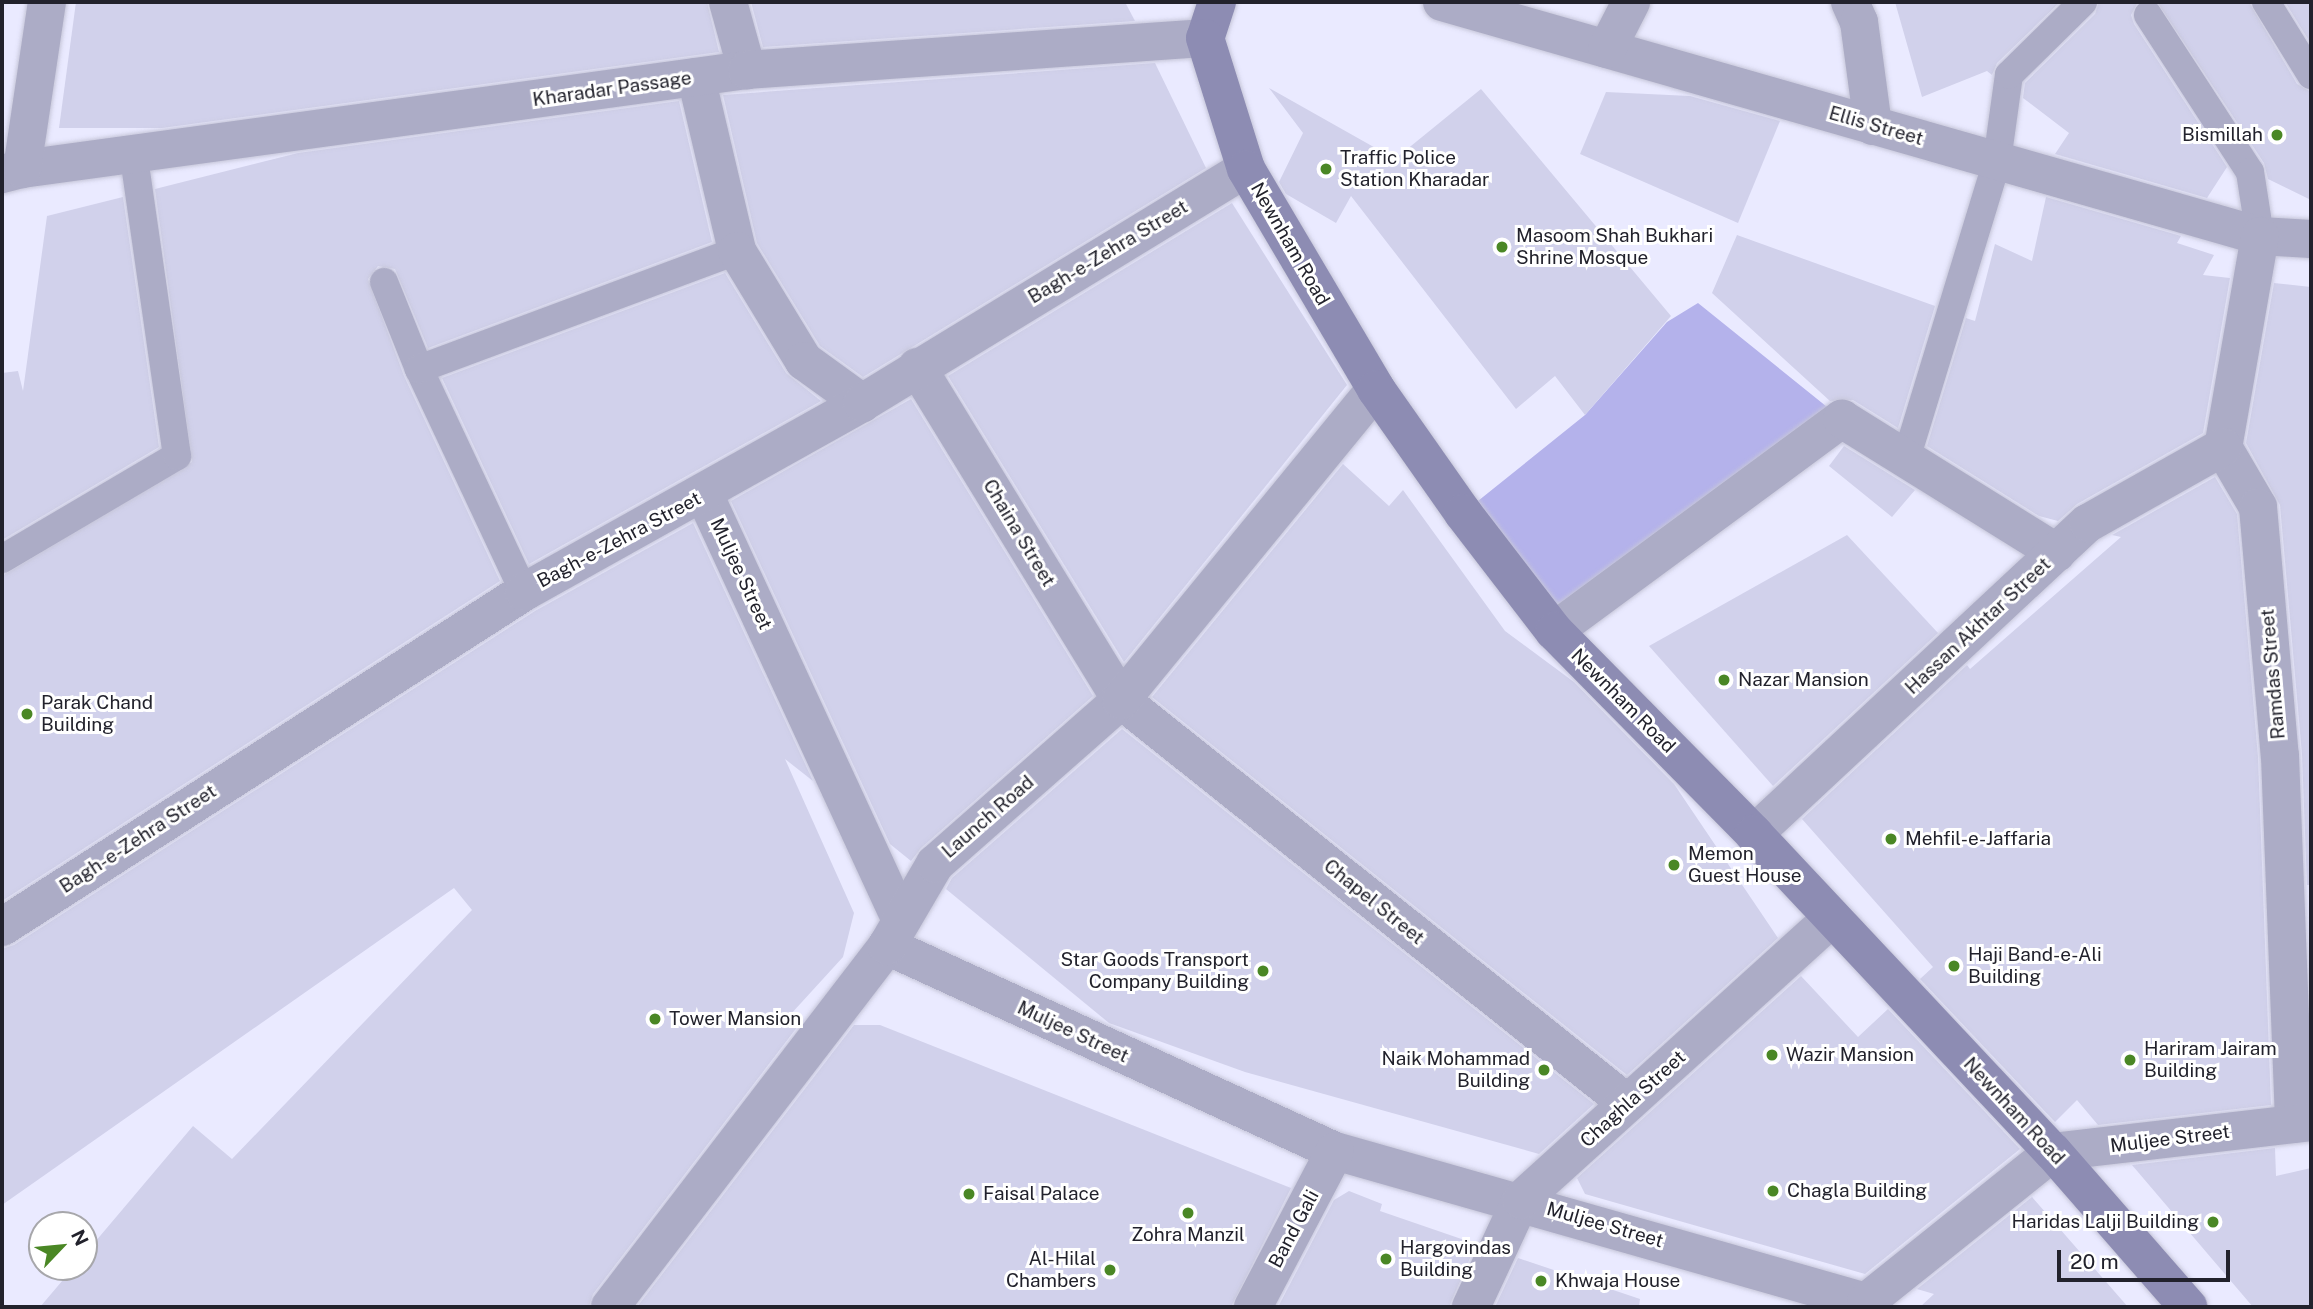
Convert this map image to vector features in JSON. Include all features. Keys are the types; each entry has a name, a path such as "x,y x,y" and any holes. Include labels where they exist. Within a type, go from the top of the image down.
{"street":[{"path":"12,171 47,2"},
{"path":"728,2 747,70"},
{"path":"1205,38 1217,2"},
{"name":"Ellis Street","path":"1442,2 2260,236 2311,239"},
{"path":"1607,49 1631,2"},
{"path":"1850,2 1859,22 1873,126"},
{"name":"Kharadar Passage","path":"12,171 747,70 1205,38"},
{"name":"Newnham Road","path":"1205,38 1247,169 1376,389 1554,631 1754,834 2053,1152 2188,1307"},
{"path":"696,78 737,251 804,362 862,403"},
{"name":"Bagh-e-Zehra Street","path":"2,927 524,592 704,494 862,403 917,367 1247,169"},
{"path":"2223,447 2260,236"},
{"name":"Chaina Street","path":"917,367 1121,700"},
{"name":"Launch Road","path":"610,1307 894,933 935,864 1121,700 1376,389"},
{"path":"1554,631 1842,419 2057,553"},
{"name":"Hassan Akhtar Street","path":"1754,834 2088,523 2223,447"},
{"name":"Ramdas Street","path":"2223,447 2258,507 2280,756 2303,1123"},
{"name":"Muljee Street","path":"704,494 894,933 1335,1151 1521,1200 1866,1302 2053,1152 2303,1123"},
{"name":"Chapel Street","path":"1121,700 1628,1104"},
{"name":"Chaghla Street","path":"1471,1307 1521,1200 1832,918"},
{"name":"Band Gali","path":"1253,1307 1335,1151"}],"lane":[{"path":"1906,459 1997,161 2010,75 2083,2"},
{"path":"2266,2 2311,75"},
{"path":"2152,6 2250,172 2260,236"},
{"path":"2,559 177,456 134,156"},
{"path":"419,369 737,251"},
{"path":"384,282 419,369 524,592"}],"shaded area":[{"path":"1698,303 1842,419 1554,631 1463,513 1585,415 1667,322"}],"building":[{"path":"76,2 707,2 719,52 162,128 59,128"},
{"path":"751,2 1125,2 1135,21 763,47"},
{"path":"1895,2 2060,2 1997,63 1992,75 1987,71 1922,97"},
{"path":"2099,2 2138,2 2131,15 2134,24 2227,167 2207,198 2055,154 2069,133 2023,98 2025,83 2095,14"},
{"path":"2157,2 2249,2 2297,84 2311,92 2311,200 2268,179 2264,163"},
{"path":"2285,2 2311,2 2311,44"},
{"path":"1155,63 1206,168 863,377 820,346 757,243 723,95"},
{"name":"Masoom Shah Bukhari Shrine Mosque","path":"1269,88 1395,159 1481,89 1671,316 1585,415 1555,376 1516,409 1351,196 1336,223 1286,194 1279,182 1303,133"},
{"path":"1606,92 1690,96 1780,121 1738,223 1580,154"},
{"path":"679,101 712,242 428,348 395,269 378,266 368,279 404,376 500,581 2,901 2,576 192,462 155,189 298,153"},
{"path":"123,197 159,447 2,540 2,373 18,371 23,391 47,216"},
{"path":"2046,197 2181,236 2177,243 2214,255 2203,275 2230,278 2203,433 2077,504 2058,521 2039,516 1927,446 1966,318 1975,321 1995,244 2032,261"},
{"path":"1232,203 1347,385 1124,662 948,376"},
{"path":"1737,235 1935,306 1898,428 1853,400 1830,401 1712,293"},
{"path":"725,273 786,373 821,401 529,564 442,378"},
{"path":"2274,283 2311,287 2311,885 2307,885 2302,754 2280,505 2246,443"},
{"path":"911,399 1093,696 921,848 911,861 890,844 731,501"},
{"path":"1844,446 1915,490 1892,517 1829,466"},
{"path":"1343,464 1389,506 1403,490 1505,631 1574,682 1674,784 1778,938 1627,1075 1152,697"},
{"path":"2215,477 2237,514 2258,757 2271,1105 2098,1125 2077,1100 2055,1122 1920,979 1933,967 1802,819 1967,665 1970,669 2121,537 2112,535"},
{"path":"693,523 813,781 785,759 854,913 843,957 780,1026 798,1026 593,1294 589,1307 40,1307 62,1281 98,1281 98,1238 193,1126 232,1159 472,910 454,888 2,1205 2,949 14,945 535,611"},
{"path":"1847,535 1938,633 1773,786 1649,646"},
{"path":"1122,729 1594,1104 1539,1154 1245,1072 1109,1023 946,889 952,878"},
{"path":"1801,976 1858,1037 1888,1009 2020,1149 1865,1274 1585,1194 1577,1178"},
{"path":"854,1025 880,1025 1291,1188 1231,1307 637,1307"},
{"path":"2275,1148 2276,1176 2311,1168 2311,1307 2253,1307 2132,1165"},
{"name":"Hargovindas Building","path":"1349,1191 1382,1204 1380,1211 1476,1244 1449,1307 1278,1307 1334,1200"},
{"path":"2032,1197 2128,1307 1920,1307 1934,1294 1917,1289"},
{"name":"Khwaja House","path":"1518,1258 1640,1299 1639,1307 1495,1307"}],"place":[{"name":"Bismillah","path":"2277,135"},
{"name":"Traffic Police Station Kharadar","path":"1326,169"},
{"name":"Masoom Shah Bukhari Shrine Mosque","path":"1502,247"},
{"name":"Nazar Mansion","path":"1724,680"},
{"name":"Parak Chand Building","path":"27,714"},
{"name":"Mehfil-e-Jaffaria","path":"1891,839"},
{"name":"Memon Guest House","path":"1674,865"},
{"name":"Haji Band-e-Ali Building","path":"1954,966"},
{"name":"Star Goods Transport Company Building","path":"1263,971"},
{"name":"Tower Mansion","path":"655,1019"},
{"name":"Wazir Mansion","path":"1772,1055"},
{"name":"Hariram Jairam Building","path":"2130,1060"},
{"name":"Naik Mohammad Building","path":"1544,1070"},
{"name":"Chagla Building","path":"1773,1191"},
{"name":"Faisal Palace","path":"969,1194"},
{"name":"Zohra Manzil","path":"1188,1213"},
{"name":"Haridas Lalji Building","path":"2213,1222"},
{"name":"Hargovindas Building","path":"1386,1259"},
{"name":"Al-Hilal Chambers","path":"1110,1270"},
{"name":"Khwaja House","path":"1541,1281"}]}
